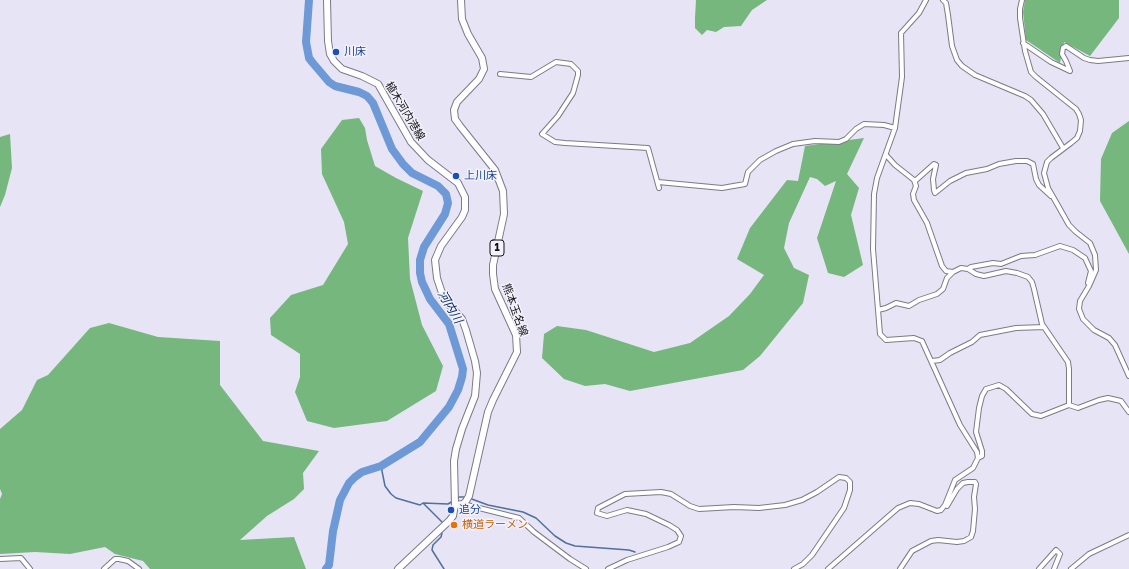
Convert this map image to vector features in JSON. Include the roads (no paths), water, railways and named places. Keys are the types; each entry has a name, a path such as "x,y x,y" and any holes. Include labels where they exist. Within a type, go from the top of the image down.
{"main road":[{"name":"植木河内港線","path":"327,0 328,41 330,54 334,61 342,69 362,76 378,84 411,142 428,160 458,183 464,197 465,210 462,217 441,246 435,260 437,278 444,299 462,319 477,373 475,396 458,442 454,461 455,505"},
{"name":"熊本玉名線","path":"461,0 462,19 468,34 482,58 484,69 479,80 457,102 454,110 455,119 495,170 503,191 504,214 493,265 493,274 495,289 516,335 517,344 517,352 514,360 492,400 468,496 463,504"},
{"path":"398,569 449,521 453,516 455,505 463,504"}],"street":[{"path":"926,0 919,14 901,33 902,77 895,128 877,178 874,194 873,249 880,334 886,340 914,338 918,339 924,345 960,425 977,452 978,458"},
{"path":"943,0 946,3 952,46 957,60 962,66 976,75 1031,100 1043,114 1062,148"},
{"path":"1022,0 1020,18 1023,43 1031,72 1036,78 1070,104 1079,114 1081,120 1080,131 1077,138 1062,148 1047,162 1045,168 1045,180 1069,225 1087,240 1093,248 1096,270 1080,301 1079,309 1083,319 1094,330 1109,338 1114,344 1129,376"},
{"path":"1023,43 1051,62 1070,71 1062,54 1063,48 1066,46 1084,58 1090,60 1098,61 1129,58"},
{"path":"500,74 531,77 556,62 572,64 578,71 573,93 558,116 542,134 555,142 565,144 648,148 659,188"},
{"path":"658,182 722,188 745,184 748,172 760,160 793,144 815,141 839,142 846,139 856,129 864,124 884,125 895,128"},
{"path":"886,155 895,165 914,181 916,186 913,194 914,200 927,224 942,266 946,271 953,272"},
{"path":"914,181 934,164 936,165 933,179 935,193 950,181 966,173 987,169 999,164 1027,161 1033,164 1036,179 1039,185 1051,196 1053,196"},
{"path":"968,269 971,267 993,263 1001,264 1021,256 1035,255 1060,246 1073,250 1085,258 1091,271 1088,284 1089,286"},
{"path":"878,310 896,303 909,306 922,298 937,294 943,289 947,278 953,272 961,268 968,269 976,274 984,276 1006,271 1028,277 1032,282 1040,320 1068,362 1069,405"},
{"path":"932,362 940,360 972,342 980,335 1016,328 1044,327"},
{"path":"828,569 898,508 910,503 919,504 937,511 941,510 945,505 956,480 973,468 978,458 982,456 982,451 976,432 982,396 986,389 999,385 1006,389 1032,414 1041,416 1069,405 1078,408 1108,398 1121,401 1129,412"},
{"path":"608,569 627,560 680,542 680,536 677,530 646,514 627,510 607,516 597,513 598,508 625,494 661,492 671,494 690,506 699,509 734,507 759,508 785,505 802,500 839,477 846,478 850,482 850,490 844,508 812,555 803,564 794,569"},
{"path":"900,569 912,551 926,544 938,540 957,542 964,541 971,537 975,508 975,482 963,483 957,489 948,506 945,505"},
{"path":"463,504 519,518 546,541 586,569"},
{"path":"1071,569 1090,554 1129,535"},
{"path":"1039,569 1056,550 1060,554 1054,569"},
{"path":"0,559 21,558 30,569"},
{"path":"104,569 114,559 128,561 139,569"}],"waterway":[{"name":"河内川","path":"309,0 306,42 309,58 329,82 335,86 359,92 367,96 373,103 392,149 403,164 412,173 438,186 446,194 448,203 445,214 424,247 420,260 420,273 422,282 430,299 449,324 463,369 458,390 449,407 420,442 381,466 362,472 349,483 340,500 333,531 329,565 326,569"},
{"path":"381,466 385,486 396,498 420,505 423,503 448,504 453,501"},
{"path":"456,499 459,497 465,497"},
{"path":"469,498 488,505 523,512 536,518 555,536 566,543 575,546 629,550 635,552"},
{"path":"423,503 442,522"},
{"path":"442,533 441,537 433,545 432,550 444,569"}],"place":[{"name":"川床","path":"336,52"},
{"name":"上川床","path":"456,176"},
{"name":"追分","path":"451,510"},
{"name":"横道ラーメン","path":"454,525"}]}
